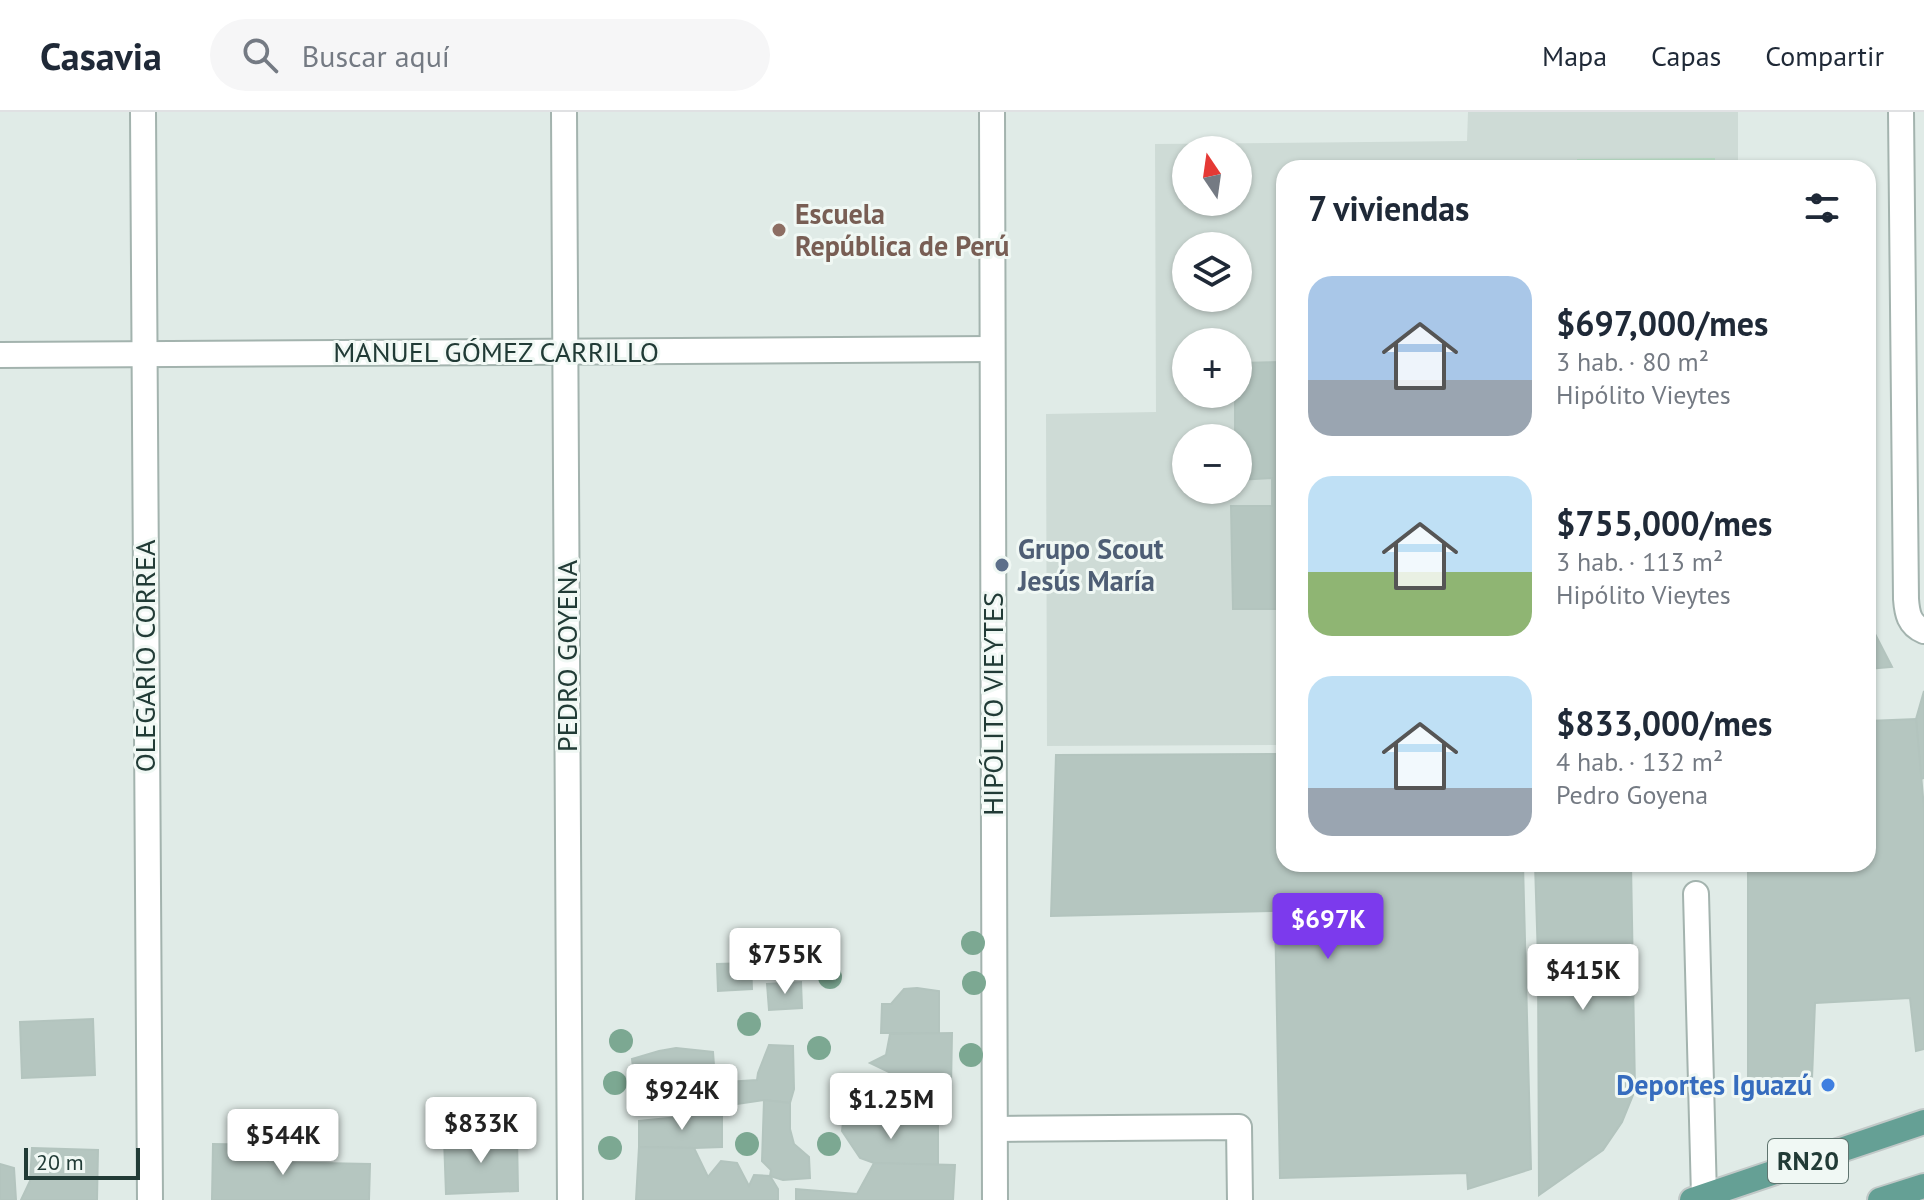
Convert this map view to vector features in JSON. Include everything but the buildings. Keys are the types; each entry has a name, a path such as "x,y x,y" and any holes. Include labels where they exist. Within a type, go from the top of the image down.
{"main road":[{"name":"RN20","path":"1698,1198 1924,1122"},
{"name":"RN20","path":"1880,1200 1924,1186"}],"street":[{"name":"OLEGARIO CORREA","path":"143,112 150,1200"},
{"name":"PEDRO GOYENA","path":"564,112 570,1200"},
{"name":"HIPÓLITO VIEYTES","path":"992,112 995,1200"},
{"path":"1901,112 1914,528 1906,599 1908,618 1924,631"},
{"name":"MANUEL GÓMEZ CARRILLO","path":"0,355 992,349"},
{"path":"1696,894 1698,1198"},
{"path":"995,1129 1239,1127 1240,1200"}],"shaded area":[{"path":"1468,112 1738,112 1738,160 1276,160 1276,745 1047,746 1046,414 1156,412 1155,144 1172,144 1172,216 1252,216 1252,143 1467,141"}],"green space":[{"path":"1715,158 1715,160 1577,160"}],"place":[{"name":"Escuela República de Perú","path":"779,230"},
{"name":"Grupo Scout Jesús María","path":"1002,565"},
{"name":"Deportes Iguazú","path":"1828,1085"}]}
